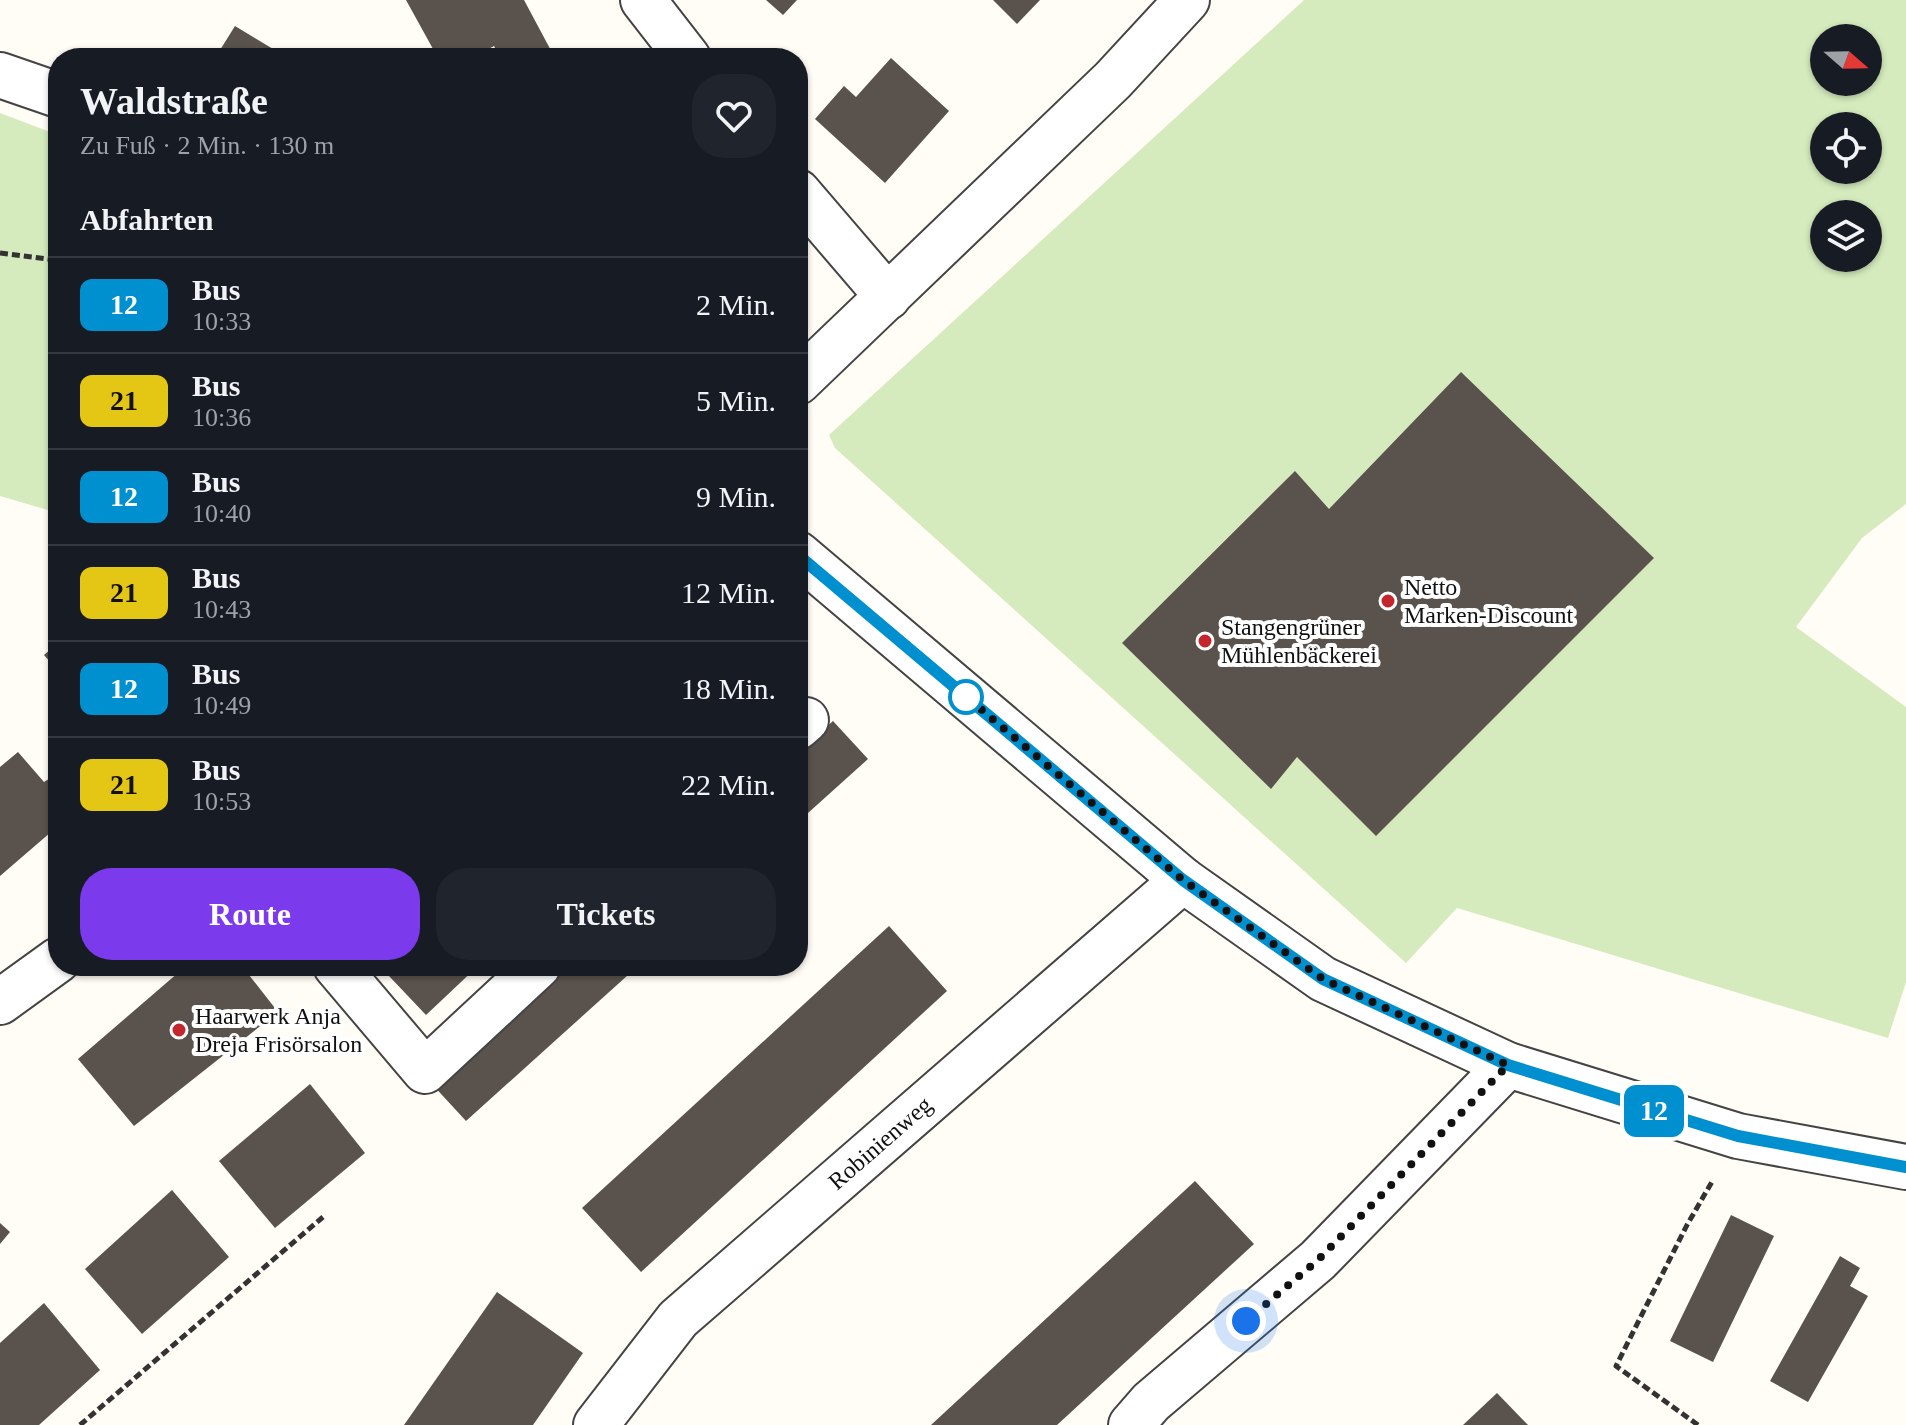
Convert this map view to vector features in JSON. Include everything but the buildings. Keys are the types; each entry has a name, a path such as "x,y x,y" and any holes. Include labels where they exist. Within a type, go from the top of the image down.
{"street":[{"path":"643,0 680,48"},
{"path":"808,373 1113,80 1187,0"},
{"path":"0,75 48,92"},
{"path":"808,204 888,297"},
{"path":"808,562 1183,880 1323,979 1508,1065 1738,1136 1906,1167"},
{"name":"Robinienweg","path":"596,1425 678,1319 1183,880"},
{"path":"0,1002 48,967"},
{"path":"357,976 425,1071 527,976"},
{"path":"1131,1425 1151,1402 1318,1260 1508,1065"}],"path":[{"path":"0,253 48,259"},
{"path":"80,1425 323,1217"},
{"path":"1687,1225 1616,1366 1698,1425"}],"green space":[{"path":"1304,0 1906,0 1906,504 1862,538 1796,627 1906,707 1906,982 1888,1038 1457,908 1406,963 835,448 829,435"},
{"path":"0,113 48,131 48,510 0,496"}],"bus line":[{"name":"12","path":"808,563 1183,880 1323,979 1508,1065 1738,1136 1906,1167"}],"place":[{"name":"Netto Marken-Discount","path":"1388,601"},
{"name":"Stangengrüner Mühlenbäckerei","path":"1205,641"},
{"name":"Haarwerk Anja Dreja Frisörsalon","path":"179,1030"}],"route":[{"path":"966,697 963,694 1183,880 1323,979 1508,1065 1318,1260 1246,1321"}]}
